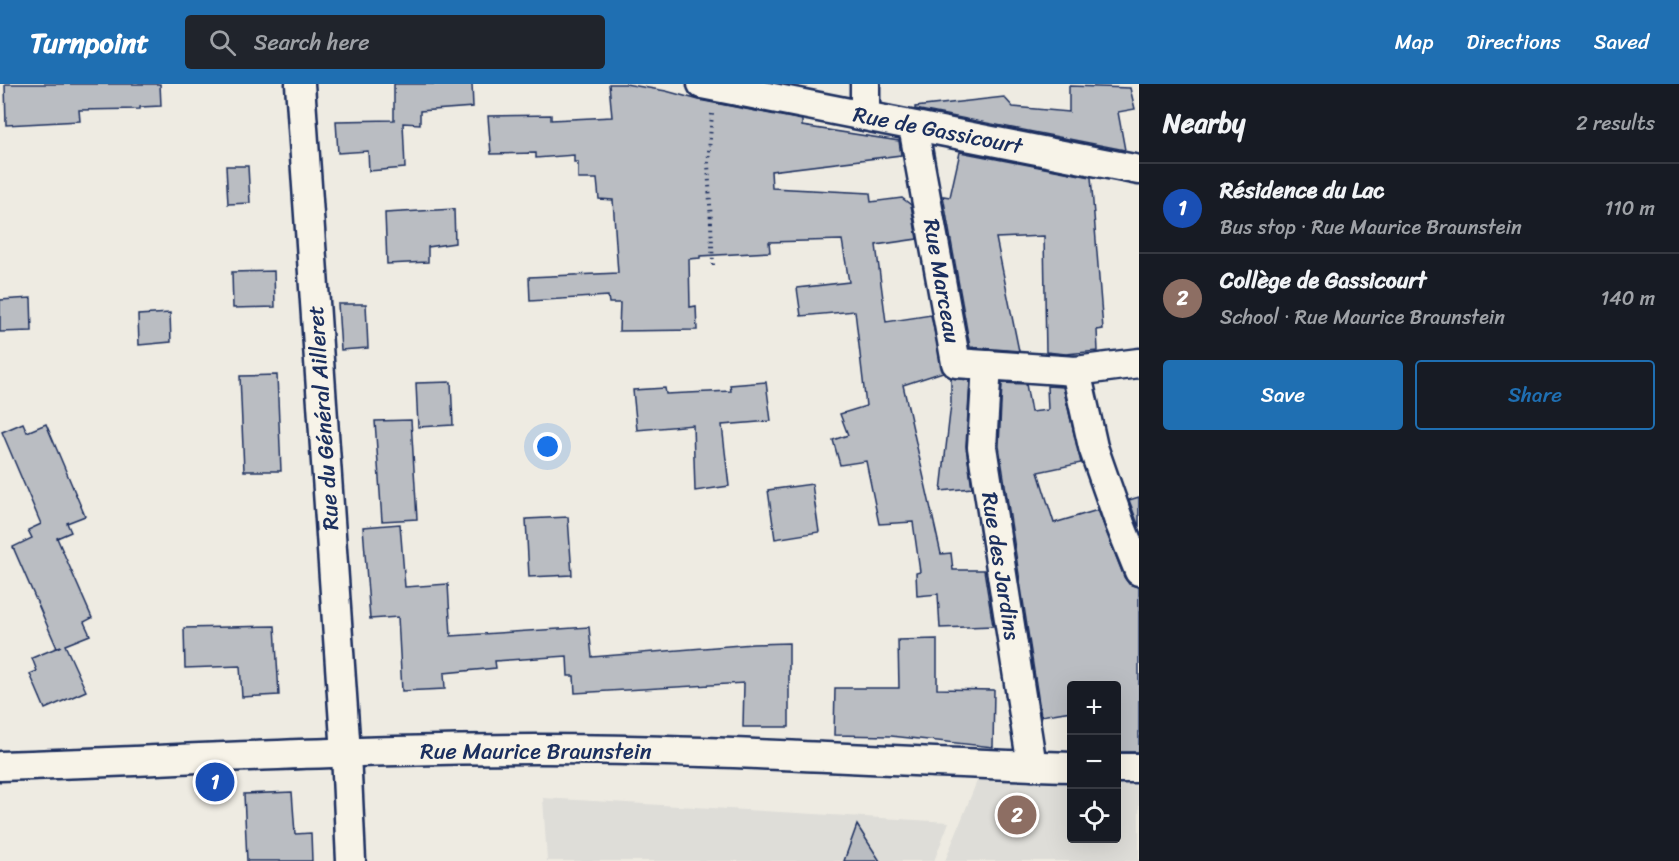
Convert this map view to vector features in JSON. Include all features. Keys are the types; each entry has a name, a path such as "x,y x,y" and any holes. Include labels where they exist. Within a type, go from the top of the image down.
{"street":[{"name":"Rue du Général Ailleret","path":"300,84 346,753 351,861"},
{"path":"865,84 865,116"},
{"name":"Rue de Gassicourt","path":"708,85 1139,170"},
{"name":"Rue Marceau","path":"913,126 956,363 1076,371 1139,363"},
{"name":"Rue des Jardins","path":"987,365 982,447 1032,766"},
{"path":"1076,371 1094,447 1120,524 1139,571"},
{"name":"Rue Maurice Braunstein","path":"0,766 346,753 538,749 687,751 1067,767"},
{"path":"1121,768 1139,768"}],"path":[{"path":"708,85 708,163 713,265"}],"shaded area":[{"path":"979,776 1067,782 1067,843 1121,843 1121,784 1139,786 1139,861 945,861"},
{"path":"543,798 949,822 934,861 547,861"}],"building":[{"path":"5,84 160,84 161,106 140,107 140,109 79,110 80,121 6,125"},
{"path":"394,84 472,84 473,107 420,111 420,124 403,123 405,168 369,171 368,151 338,153 336,121 394,120"},
{"path":"609,84 625,84 666,91 699,100 802,120 802,126 899,141 901,155 771,171 772,188 870,193 871,202 902,198 911,205 917,239 876,245 886,322 931,315 943,372 903,385 941,554 951,553 953,570 984,570 993,626 940,628 938,594 917,596 916,573 920,572 913,522 879,524 866,461 840,465 833,440 848,435 840,414 866,406 855,311 801,316 797,288 849,282 842,240 769,242 770,252 700,256 700,258 689,259 690,307 696,306 697,330 619,331 620,303 609,303 608,296 530,301 529,277 618,273 613,200 599,199 597,179 578,179 578,162 574,162 574,155 536,158 536,153 491,154 488,116 551,115 551,120 612,117"},
{"path":"1069,86 1130,88 1135,109 1118,112 1125,150 915,109 915,107 1004,97 1013,107 1069,112"},
{"path":"960,152 1091,177 1103,329 1097,330 1098,351 1066,354 1046,352 1044,236 996,238 1019,351 970,347 943,196 950,197"},
{"path":"226,166 248,166 250,203 228,204"},
{"path":"454,209 455,243 428,247 428,262 387,264 385,213"},
{"path":"274,271 275,307 233,308 232,272"},
{"path":"31,298 32,331 0,332 0,300"},
{"path":"338,304 366,304 368,348 341,350"},
{"path":"170,313 171,342 139,345 138,315"},
{"path":"277,375 281,471 244,471 240,376"},
{"path":"951,378 970,380 966,446 972,488 941,491 951,404"},
{"path":"451,382 453,425 418,427 416,383"},
{"path":"766,382 771,421 722,425 729,486 695,491 693,425 637,430 633,390 665,388 666,394 731,391 730,385"},
{"path":"1002,383 1026,384 1031,412 1048,410 1047,386 1063,387 1081,463 1038,472 1054,523 1098,510 1124,577 1129,584 1139,587 1139,752 1121,752 1121,681 1067,681 1067,712 1041,716 999,446"},
{"path":"411,420 417,519 382,521 375,421"},
{"path":"23,423 27,432 46,424 85,516 67,523 71,532 57,538 92,618 84,622 90,635 65,645 86,691 45,709 30,674 37,671 32,658 57,648 13,547 32,538 28,530 41,524 2,432"},
{"path":"812,484 819,532 775,539 768,490"},
{"path":"1139,497 1139,527 1129,500"},
{"path":"568,517 572,575 529,577 526,519"},
{"path":"400,524 405,587 448,584 451,636 589,627 592,657 789,643 789,727 743,727 744,683 575,693 574,676 568,676 567,656 495,661 496,668 444,673 445,689 402,691 398,617 370,619 363,527"},
{"path":"275,626 279,695 242,697 240,666 185,668 184,628"},
{"path":"937,639 937,689 994,690 993,747 891,736 834,735 835,688 899,688 898,640"},
{"path":"292,792 295,834 311,833 312,861 247,861 244,794"},
{"path":"857,825 880,861 844,861"}],"place":[{"name":"Résidence du Lac","path":"215,782"},
{"name":"Collège de Gassicourt","path":"1017,815"}]}
